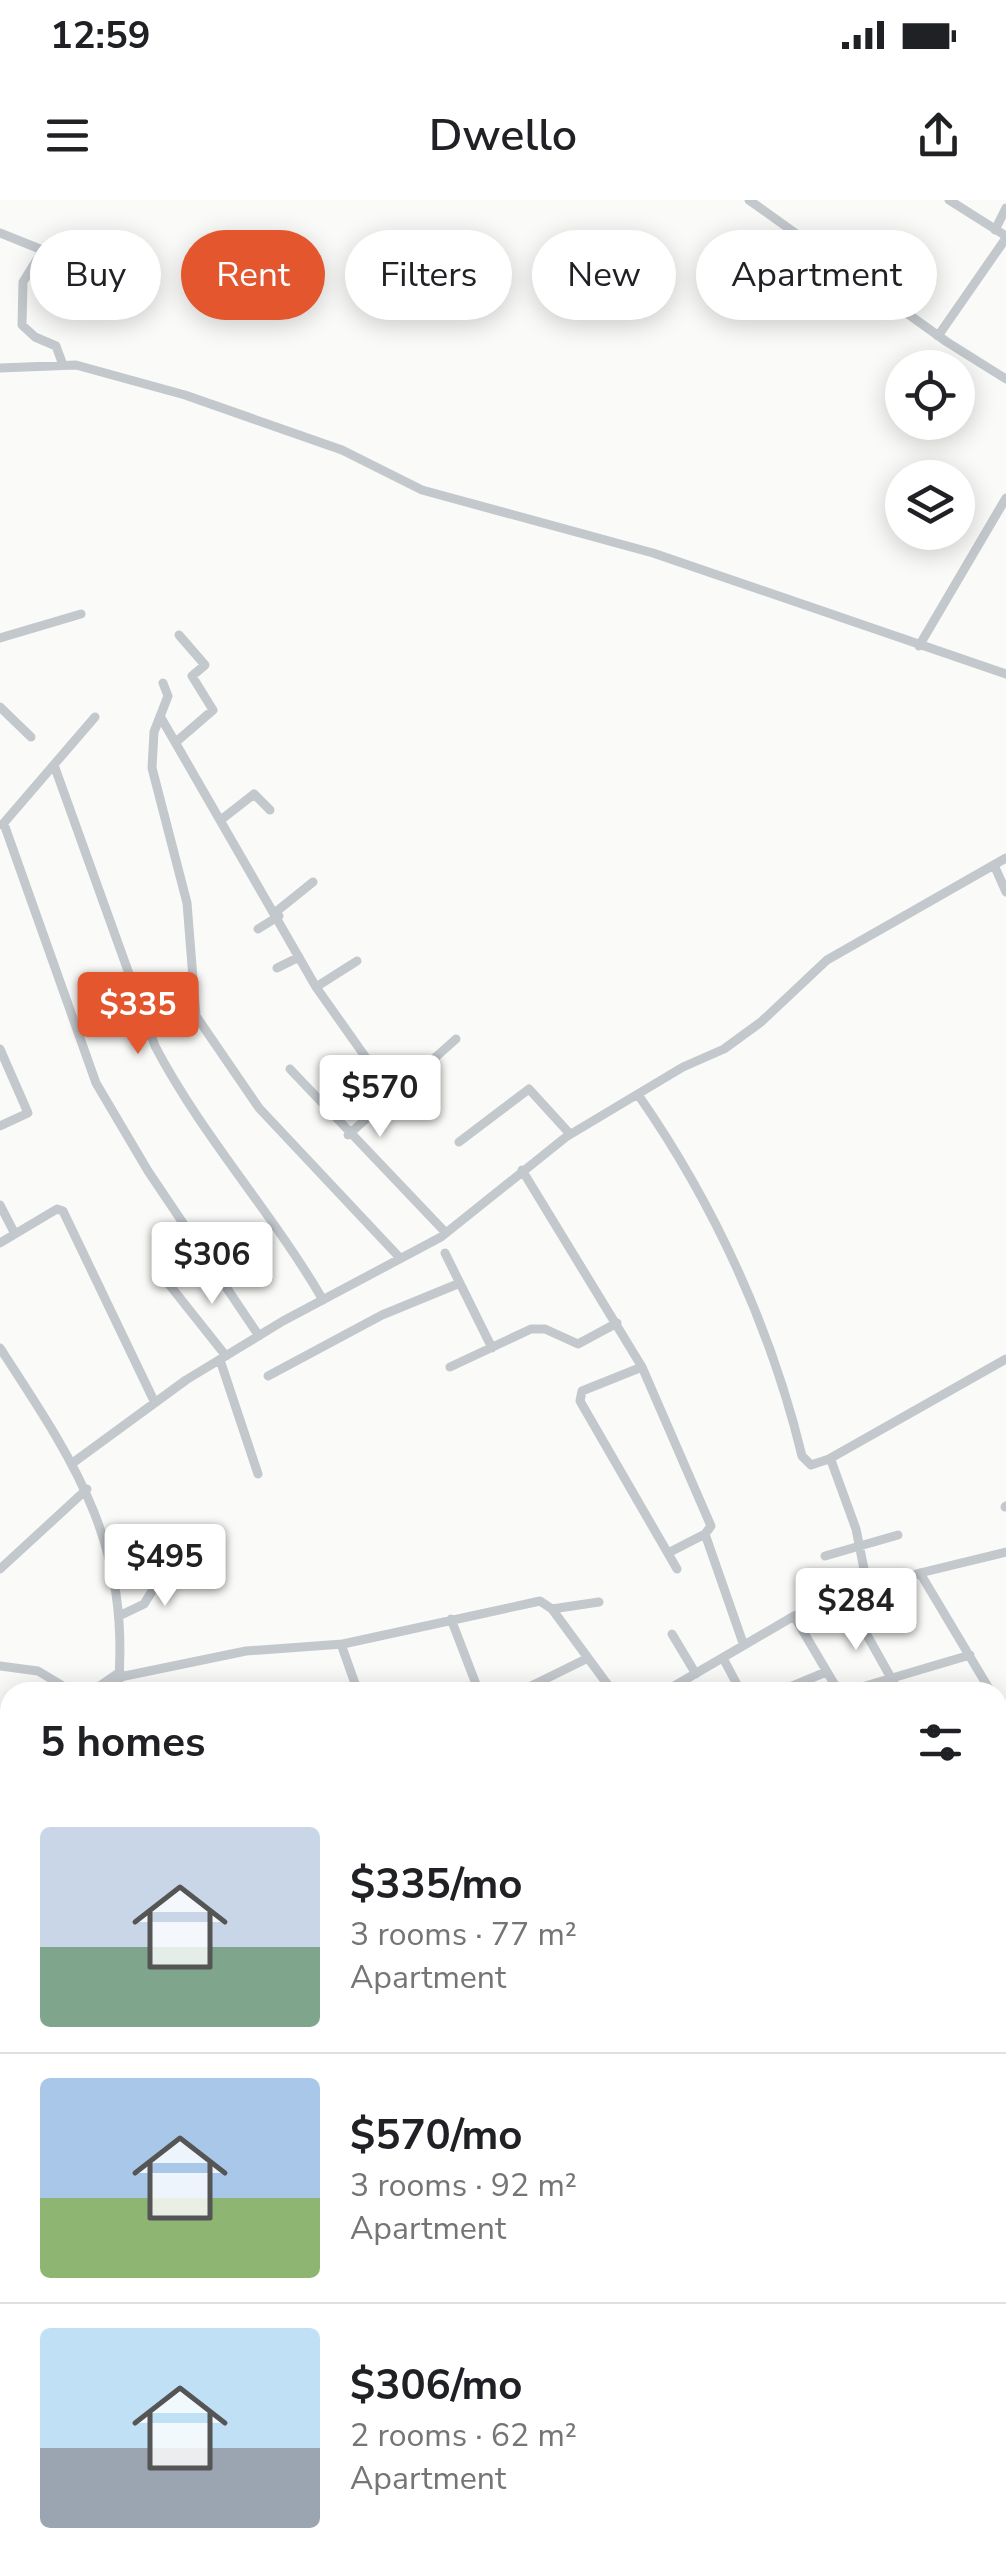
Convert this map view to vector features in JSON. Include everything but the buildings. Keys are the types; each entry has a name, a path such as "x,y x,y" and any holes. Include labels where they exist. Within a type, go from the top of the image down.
{"street":[{"path":"749,200 938,336 1006,379"},
{"path":"938,336 1006,237 949,200"},
{"path":"995,230 1006,208"},
{"path":"0,233 42,253 24,282 22,325 34,337 56,346 63,366"},
{"path":"0,368 63,366 185,395 342,450 422,490 653,553 1006,674"},
{"path":"919,646 1005,502"},
{"path":"0,638 81,614"},
{"path":"176,742 213,710 192,676 205,665 179,635"},
{"path":"164,684 168,696 154,732 152,768 187,903 196,1016 259,1108 400,1258"},
{"path":"0,707 31,738"},
{"path":"160,716 278,914 316,987 393,1096"},
{"path":"96,717 2,826 96,1083 148,1171 259,1336"},
{"path":"54,765 155,1046 174,1081 285,1236 323,1300"},
{"path":"222,819 254,794 270,810"},
{"path":"74,1462 223,1358 446,1233 570,1134 683,1067 741,1038 827,960 1006,858"},
{"path":"994,865 1006,892"},
{"path":"258,929 313,882"},
{"path":"277,968 299,956"},
{"path":"316,987 357,961"},
{"path":"348,1135 456,1039"},
{"path":"0,1049 28,1113 0,1126"},
{"path":"290,1070 348,1135 446,1233"},
{"path":"459,1142 530,1089 570,1134"},
{"path":"638,1096 694,1184 759,1318 802,1456 810,1465 829,1460 1006,1359"},
{"path":"522,1170 642,1367 710,1526 705,1534 668,1553"},
{"path":"0,1205 14,1232"},
{"path":"0,1243 57,1209 64,1210 155,1403"},
{"path":"446,1253 492,1348"},
{"path":"168,1283 223,1358 258,1474"},
{"path":"268,1376 382,1315 460,1283"},
{"path":"450,1367 539,1328 578,1344 617,1324"},
{"path":"0,1348 74,1462 87,1489 116,1576 119,1682"},
{"path":"642,1367 582,1391 580,1401 677,1569"},
{"path":"829,1460 860,1546 868,1589"},
{"path":"0,1569 87,1489"},
{"path":"705,1534 743,1643"},
{"path":"826,1556 898,1535"},
{"path":"682,1682 794,1616 845,1596 1003,1553 1006,1564"},
{"path":"119,1616 144,1604 172,1559"},
{"path":"920,1573 985,1682"},
{"path":"845,1596 895,1682"},
{"path":"107,1682 120,1674 246,1651 340,1644 540,1601 552,1608 606,1682"},
{"path":"552,1608 599,1602"},
{"path":"794,1616 834,1682"},
{"path":"451,1619 475,1682"},
{"path":"672,1634 696,1674"},
{"path":"340,1644 354,1682"},
{"path":"875,1682 970,1655"},
{"path":"539,1682 588,1658"},
{"path":"723,1658 736,1682"},
{"path":"0,1666 38,1670 57,1682"},
{"path":"802,1682 826,1672"}]}
